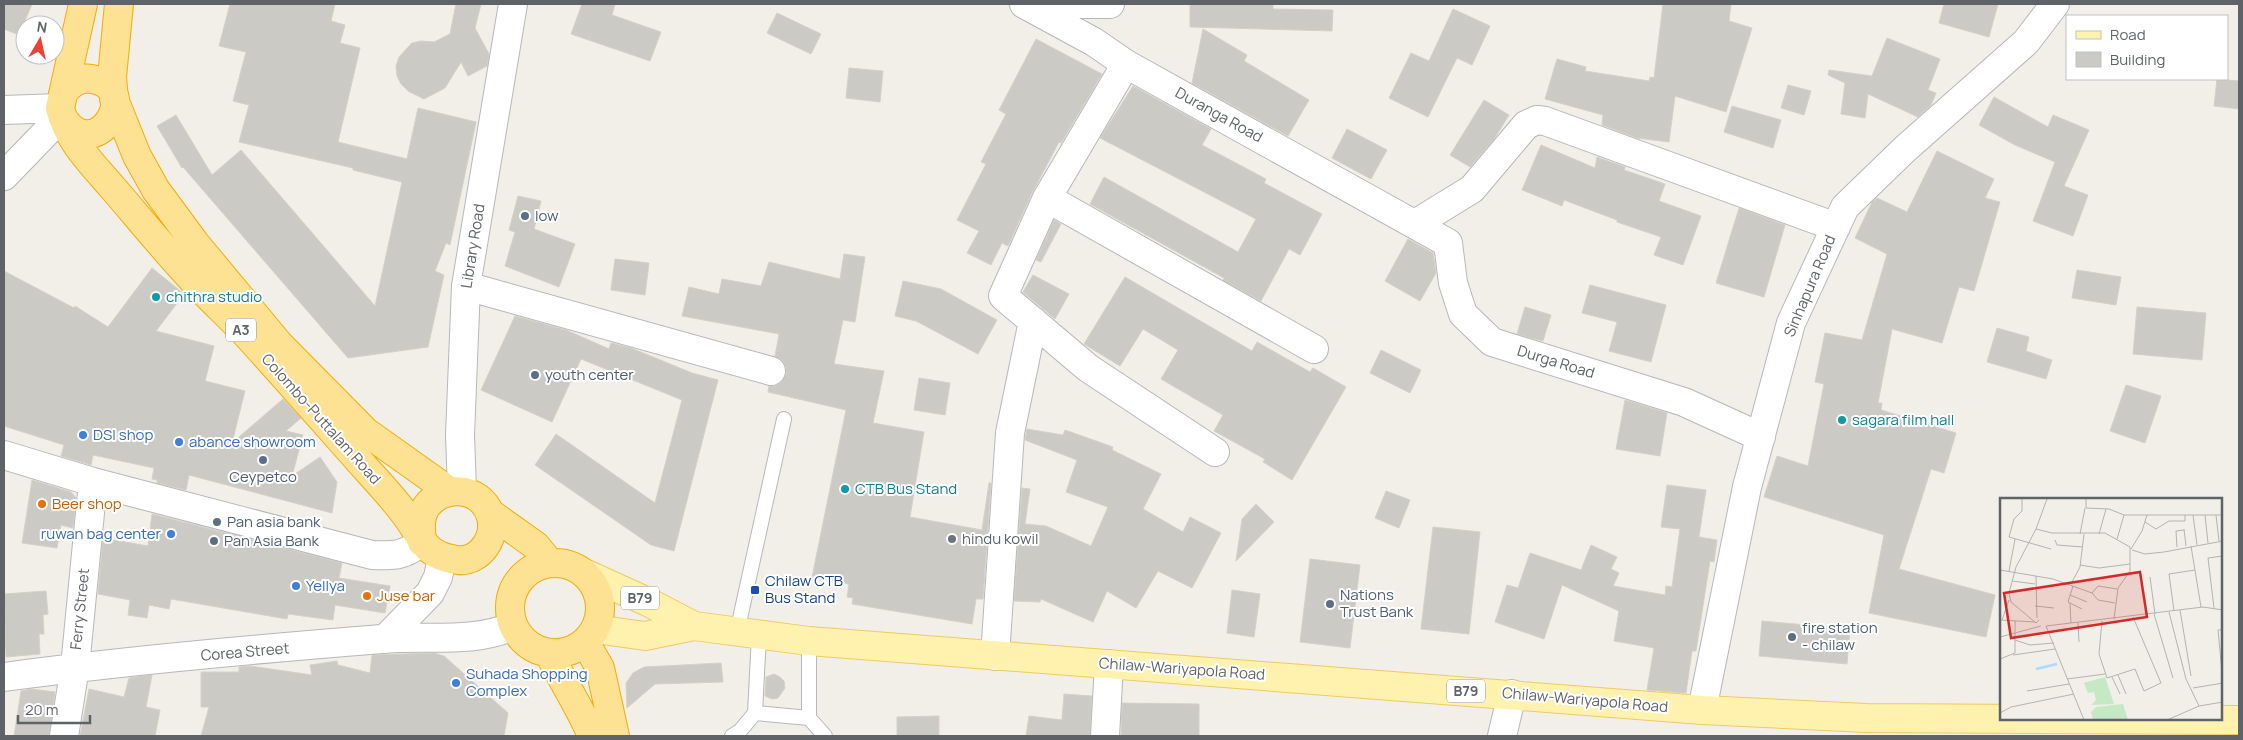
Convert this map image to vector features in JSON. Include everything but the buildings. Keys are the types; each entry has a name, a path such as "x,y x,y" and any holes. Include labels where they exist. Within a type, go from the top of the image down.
{"highway":[{"path":"61,106 83,4"},
{"name":"Colombo-Puttalam Road","path":"119,4 114,41 112,77 114,98 115,109 112,119 106,127 96,132 76,131 67,125 61,106 74,82 90,78 106,84 114,98 137,156 156,190 195,243 279,344 366,432 456,491"},
{"name":"Colombo-Puttalam Road","path":"61,106 84,154 165,250 245,334 378,482 406,514 432,550"},
{"path":"456,491 474,494 484,502 490,513 492,525 490,537 485,548 475,556 464,560 432,550 421,522 426,508 436,497 456,491"},
{"path":"490,513 536,546 550,563"},
{"path":"550,563 574,566 584,573 598,593 601,606 590,636 575,649 549,653 528,644 514,626 510,612 511,598 516,585 525,574 537,566 550,563"},
{"path":"590,636 600,668 615,736"},
{"path":"549,653 564,684 584,716 592,736"}],"main road":[{"name":"B79","path":"584,573 648,602 694,626"},
{"name":"Chilaw-Wariyapola Road","path":"694,626 810,641 1702,710 2025,728 2239,720"},
{"name":"B79","path":"590,636 645,636 694,626"}],"street":[{"name":"Library Road","path":"456,491 466,286 513,4"},
{"name":"Duranga Road","path":"1024,4 1094,42 1126,64 1415,224"},
{"path":"1065,4 1110,4"},
{"name":"Sinhapura Road","path":"1702,710 1747,487 1791,323 1845,207 1905,149 2026,42 2055,4"},
{"path":"1126,64 1047,198 1003,296 1088,368 1215,452"},
{"path":"4,110 61,106"},
{"path":"4,176 61,106"},
{"path":"1415,224 1472,189 1526,125 1537,120 1546,121 1836,227"},
{"path":"1047,198 1314,349"},
{"name":"Durga Road","path":"1415,224 1448,243 1453,283 1463,314 1492,342 1684,402 1761,437"},
{"path":"466,286 771,371"},
{"path":"995,656 1010,432 1033,321"},
{"path":"4,455 93,482 372,555 394,556 432,550 438,577 430,593 384,638"},
{"name":"Ferry Street","path":"64,736 75,667 93,482"},
{"name":"Corea Street","path":"4,677 75,667 384,638 472,637 495,634 514,626"},
{"path":"1104,736 1109,664"},
{"path":"1502,736 1512,694"}],"lane":[{"path":"732,736 740,731 755,713 748,634 784,419"},
{"path":"810,641 809,718 825,736"},
{"path":"755,713 809,718"}],"place":[{"name":"low","path":"525,216"},
{"name":"chithra studio","path":"156,297"},
{"name":"youth center","path":"535,375"},
{"name":"sagara film hall","path":"1842,420"},
{"name":"DSI shop","path":"83,435"},
{"name":"abance showroom","path":"179,442"},
{"name":"Ceypetco","path":"263,460"},
{"name":"CTB Bus Stand","path":"845,489"},
{"name":"Beer shop","path":"42,504"},
{"name":"Pan asia bank","path":"217,522"},
{"name":"ruwan bag center","path":"171,534"},
{"name":"hindu kowil","path":"952,539"},
{"name":"Pan Asia Bank","path":"214,541"},
{"name":"Yellya","path":"296,586"},
{"name":"Chilaw CTB Bus Stand","path":"755,590"},
{"name":"Juse bar","path":"367,596"},
{"name":"Nations Trust Bank","path":"1330,604"},
{"name":"fire station - chilaw","path":"1792,637"},
{"name":"Suhada Shopping Complex","path":"456,683"}]}
